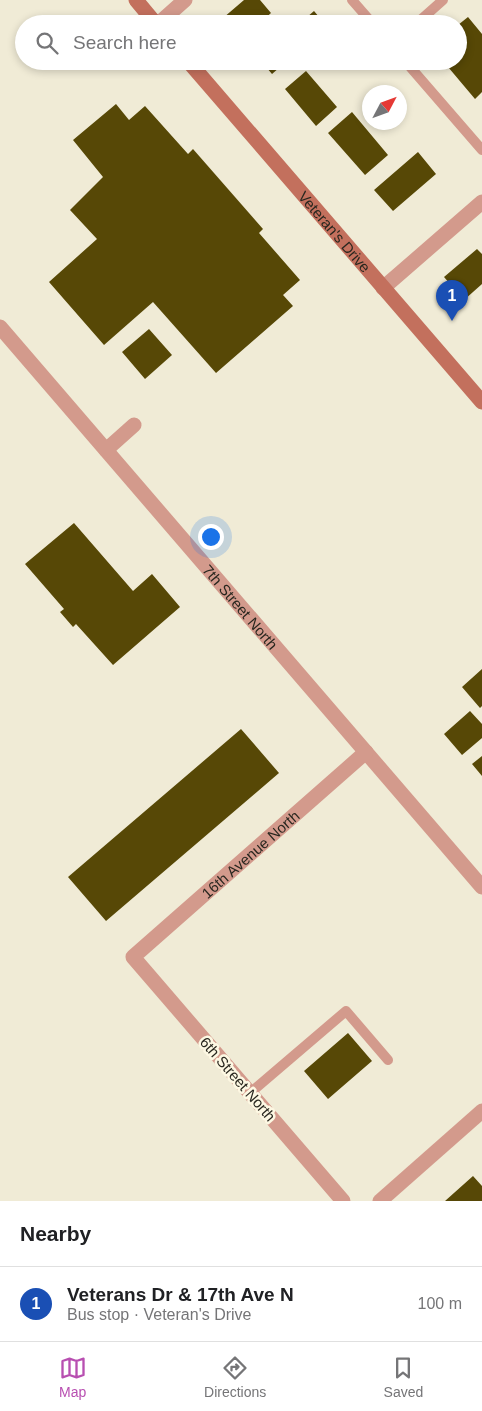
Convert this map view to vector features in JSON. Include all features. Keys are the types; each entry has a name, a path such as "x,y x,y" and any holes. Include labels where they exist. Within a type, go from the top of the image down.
{"street":[{"path":"136,0 149,15"},
{"path":"168,15 186,0"},
{"name":"Veteran's Drive","path":"196,70 482,402"},
{"path":"383,288 482,202"},
{"name":"7th Street North","path":"0,326 482,887"},
{"path":"106,450 134,426"},
{"name":"16th Avenue North","path":"133,957 366,752"},
{"name":"6th Street North","path":"133,957 343,1201"},
{"path":"380,1201 482,1111"}],"lane":[{"path":"352,0 365,15"},
{"path":"426,15 443,0"},
{"path":"413,70 482,150"},
{"path":"250,1093 346,1011 388,1060"}],"building":[{"path":"244,0 260,0 271,13 269,15 226,15"},
{"path":"314,11 317,15 309,15"},
{"path":"467,18 482,34 482,92 475,99 451,70 467,70"},
{"path":"269,70 277,70 272,74"},
{"path":"306,71 337,107 316,126 285,89"},
{"path":"116,104 129,120 145,106 188,154 193,149 263,229 259,233 300,280 283,295 293,306 216,373 153,302 104,345 49,282 97,239 70,210 103,177 73,140"},
{"path":"352,112 362,124 362,130 367,130 388,155 365,175 328,133"},
{"path":"418,152 436,174 393,211 374,190"},
{"path":"477,249 482,254 482,284 464,300 444,277"},
{"path":"149,329 172,355 145,379 122,352"},
{"path":"74,523 133,591 152,574 180,607 113,665 76,624 73,627 60,612 64,609 25,564"},
{"path":"482,669 482,706 480,708 462,687"},
{"path":"470,711 482,724 482,738 462,755 444,734"},
{"path":"241,729 279,773 106,921 68,877"},
{"path":"482,756 482,776 472,764"},
{"path":"348,1033 372,1061 328,1099 304,1071"},
{"path":"473,1176 482,1186 482,1201 445,1201"}],"place":[{"name":"Veterans Dr & 17th Ave N","path":"452,321"}]}
